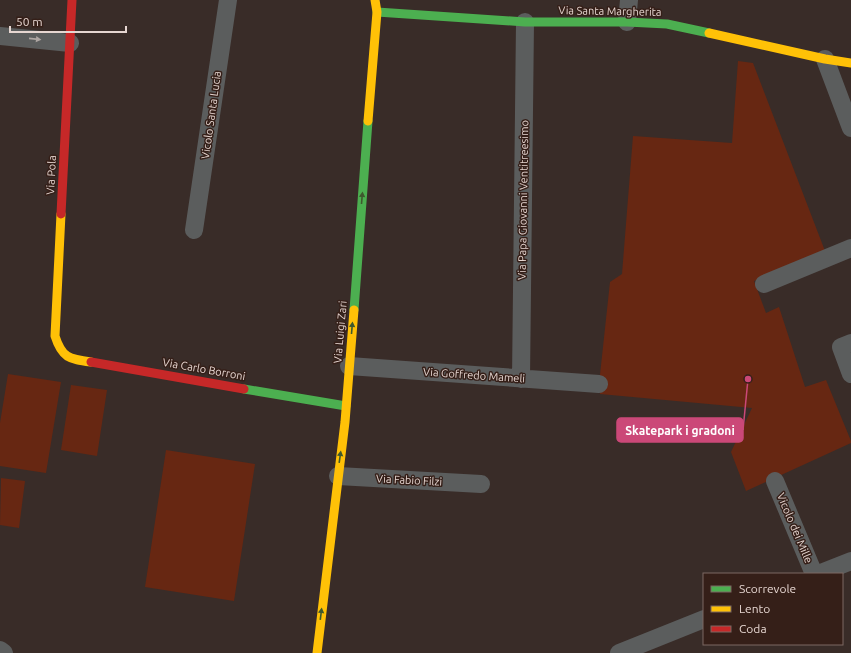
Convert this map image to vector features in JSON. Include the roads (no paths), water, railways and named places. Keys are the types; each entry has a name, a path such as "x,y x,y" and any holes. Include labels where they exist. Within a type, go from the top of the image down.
{"street":[{"name":"Via Pola","path":"59,350 55,336 72,0"},
{"name":"Vicolo Santa Lucia","path":"194,230 228,0"},
{"path":"376,0 378,12"},
{"path":"627,22 629,0"},
{"name":"Via Santa Margherita","path":"378,12 525,22 627,22 667,24 825,59 851,63"},
{"name":"Via Luigi Zari","path":"317,653 346,406 378,12"},
{"name":"Via Papa Giovanni Ventitreesimo","path":"521,379 525,22"},
{"path":"0,36 70,43"},
{"path":"825,59 851,128"},
{"path":"764,284 851,248"},
{"path":"851,343 841,347 851,374"},
{"name":"Via Carlo Borroni","path":"59,350 67,357 82,361 346,406"},
{"name":"Via Goffredo Mameli","path":"349,366 599,384"},
{"name":"Via Fabio Filzi","path":"338,476 480,484"},
{"name":"Vicolo dei Mille","path":"775,481 814,573"},
{"path":"821,573 851,561"},
{"path":"619,653 703,619"},
{"path":"0,650 4,653"}],"place":[{"name":"Skatepark i gradoni","path":"748,379"}]}
